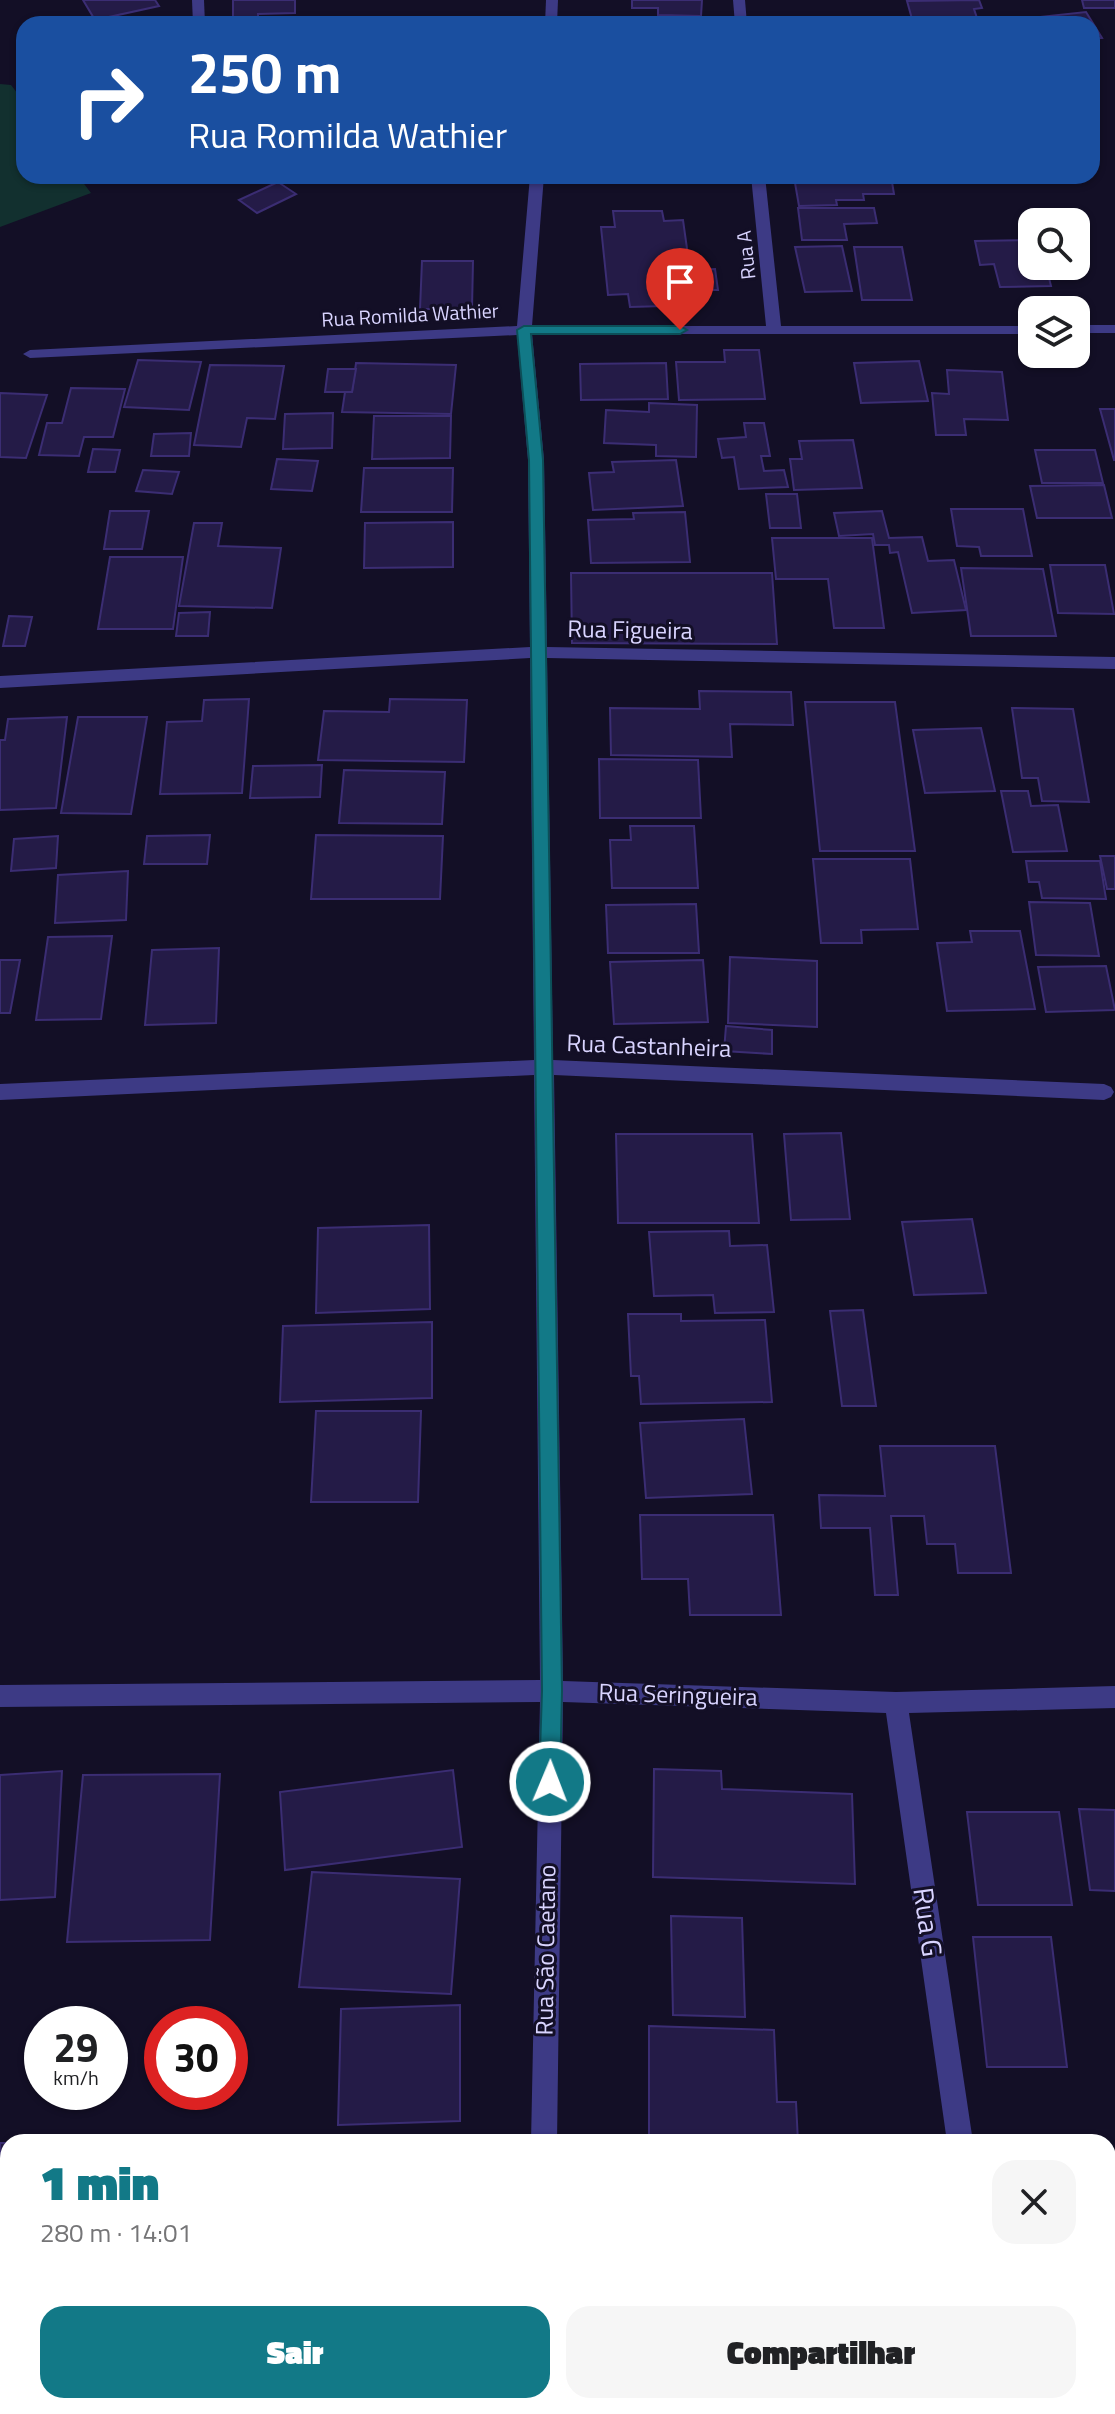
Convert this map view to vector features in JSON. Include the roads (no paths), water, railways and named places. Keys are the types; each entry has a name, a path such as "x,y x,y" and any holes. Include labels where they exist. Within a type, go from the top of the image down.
{"street":[{"name":"Rua São Caetano","path":"536,184 524,330 536,460 552,1691 544,2134"},
{"name":"Rua A","path":"759,184 774,331"},
{"path":"1090,329 1115,329"},
{"name":"Rua Romilda Wathier","path":"30,354 524,330 1018,330"},
{"name":"Rua Figueira","path":"0,682 538,652 1115,663"},
{"name":"Rua Castanheira","path":"0,1092 543,1067 1104,1092"},
{"name":"Rua Seringueira","path":"0,1696 552,1691 896,1703 1115,1697"},
{"name":"Rua G","path":"896,1703 959,2134"}]}
